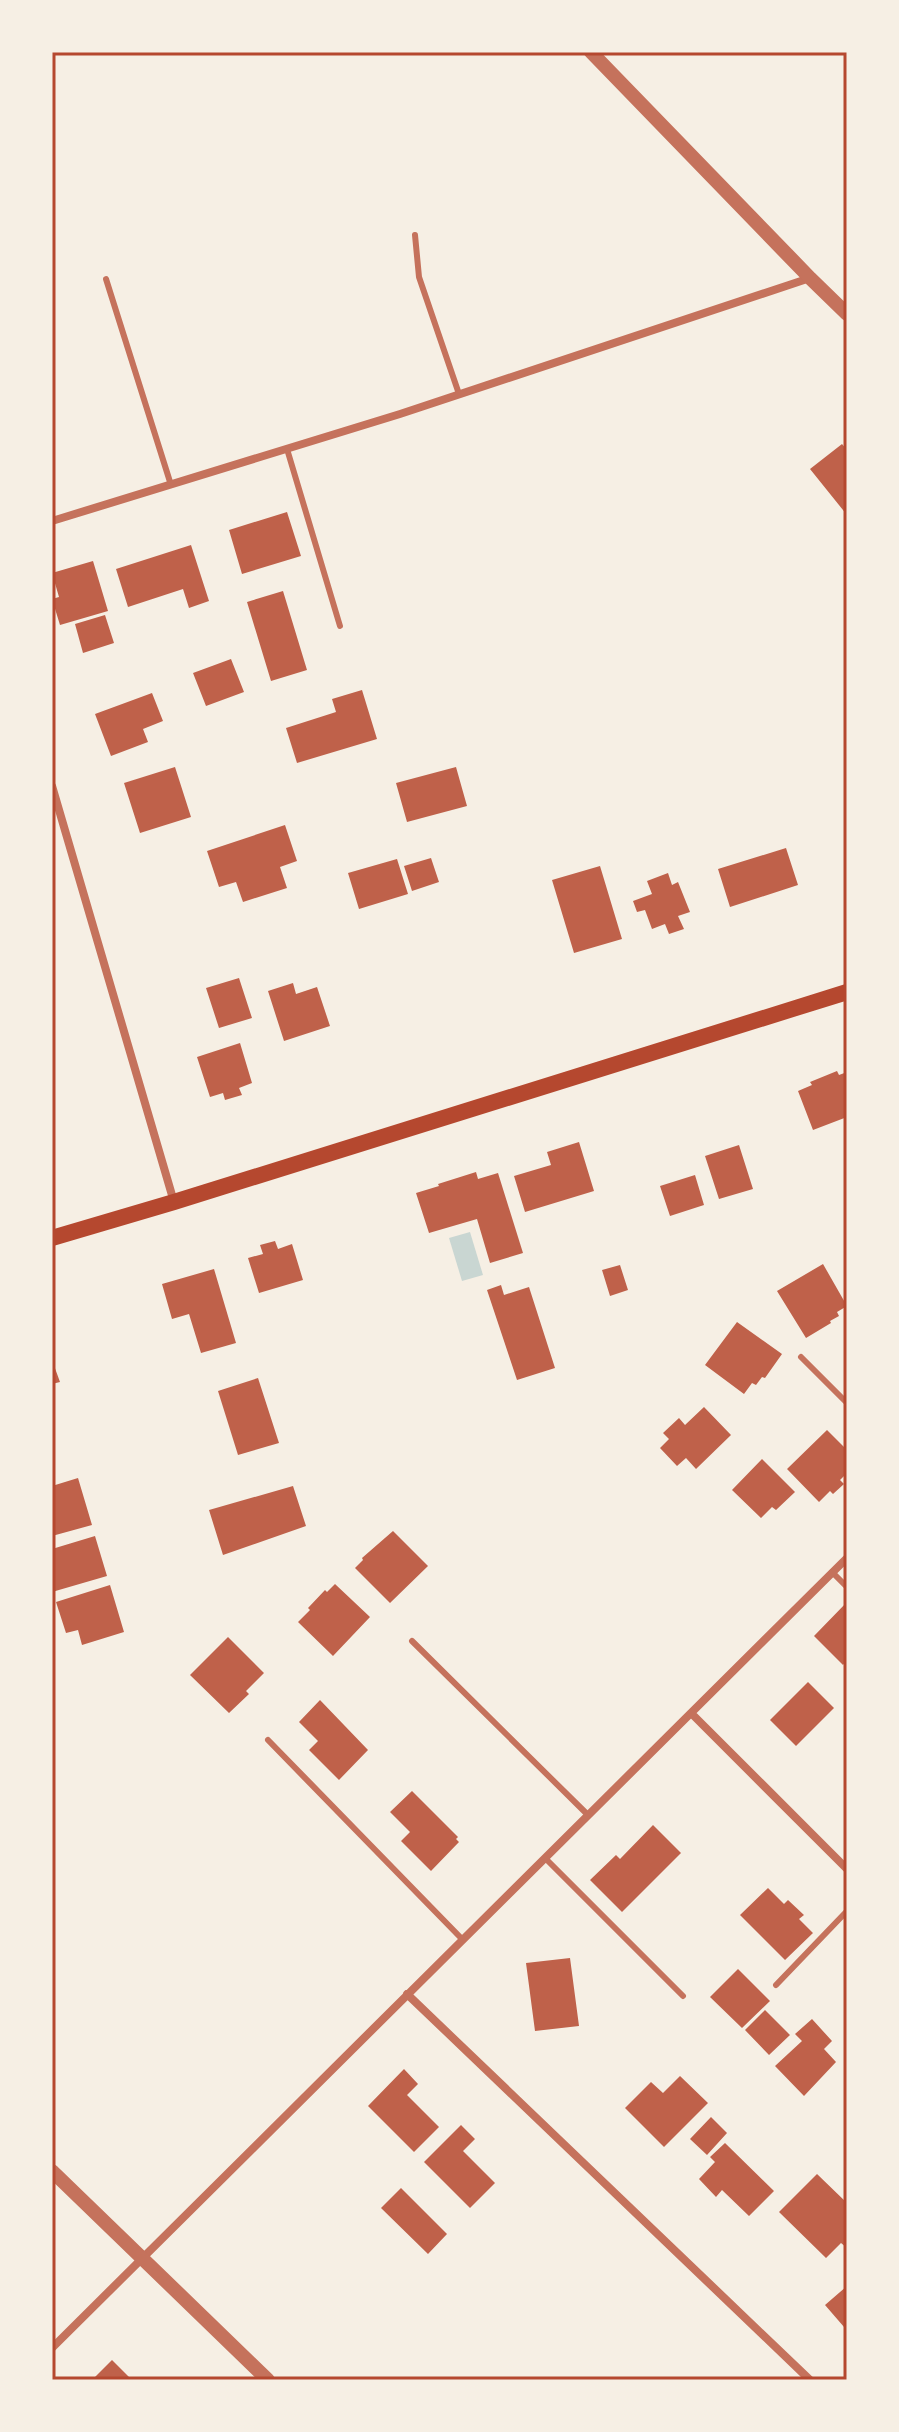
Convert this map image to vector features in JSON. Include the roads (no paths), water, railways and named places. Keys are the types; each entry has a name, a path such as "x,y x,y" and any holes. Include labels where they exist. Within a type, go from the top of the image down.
{"main road":[{"path":"52,1238 847,992"}],"street":[{"path":"591,52 847,314"},
{"path":"52,521 459,394 810,278"},
{"path":"52,786 174,1202"},
{"path":"52,2348 847,1558"},
{"path":"691,1713 847,1869"},
{"path":"407,1994 810,2380"},
{"path":"52,2171 268,2380"}],"lane":[{"path":"415,235 419,277 459,394"},
{"path":"106,279 171,485"},
{"path":"287,449 340,626"},
{"path":"801,1357 847,1403"},
{"path":"832,1572 847,1587"},
{"path":"412,1641 588,1815"},
{"path":"268,1740 462,1939"},
{"path":"545,1858 683,1996"},
{"path":"776,1985 847,1911"}]}
